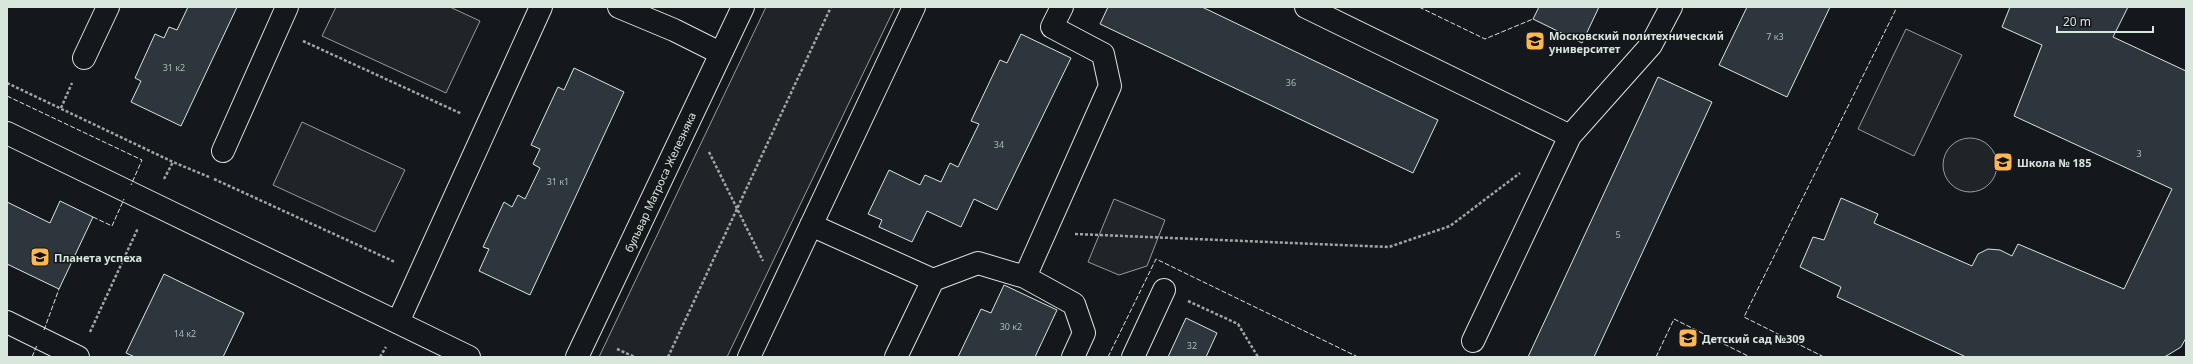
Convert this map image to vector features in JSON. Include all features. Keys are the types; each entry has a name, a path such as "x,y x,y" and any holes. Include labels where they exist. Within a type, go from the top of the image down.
{"street":[{"path":"84,58 108,7"},
{"path":"223,151 287,7"},
{"path":"398,322 541,7"},
{"path":"619,7 674,30 720,53"},
{"name":"бульвар Матроса Железняка","path":"577,357 743,7"},
{"path":"749,357 914,7"},
{"path":"1025,277 1110,86 1103,54 1052,27 1062,7"},
{"path":"1306,7 1570,136"},
{"path":"1473,341 1570,136 1651,45 1671,7"},
{"path":"7,133 468,357"},
{"path":"811,225 933,280"},
{"path":"896,357 933,280 978,263 1025,277 1074,304 1084,333 1073,357"},
{"path":"1133,357 1164,290"},
{"path":"7,322 78,357"}],"path":[{"path":"668,357 831,7"},
{"path":"277,29 488,126"},
{"path":"7,83 173,162 421,274"},
{"path":"709,152 764,264"},
{"path":"88,336 150,203 173,162"},
{"path":"1044,233 1389,247 1450,226 1526,169"},
{"path":"1164,290 1238,324 1258,357"},
{"path":"617,349 635,357"}],"shaded area":[{"path":"336,7 450,7 480,21 446,93 322,36"},
{"path":"766,7 895,7 727,357 599,357"},
{"path":"1906,29 1962,55 1914,156 1858,129"},
{"path":"302,122 405,170 375,232 273,185"},
{"path":"1970,138 1980,140 1989,146 1995,155 1997,165 1995,175 1989,184 1980,190 1970,192 1960,190 1951,184 1945,175 1943,165 1945,155 1951,146 1960,140"},
{"path":"1114,199 1165,220 1147,266 1119,275 1088,262"}],"building":[{"path":"188,7 237,7 181,126 131,102 141,81 135,78 155,34 164,38 169,27 177,30"},
{"path":"1108,7 1202,7 1438,120 1413,173 1100,24"},
{"path":"1539,7 1599,7 1582,43 1533,19"},
{"name":"Московский политехнический университет","path":"1747,7 1830,7 1787,97 1719,65"},
{"path":"2010,7 2128,7 2113,37 2186,71 2186,338 2181,347 2164,357 1966,357 1837,297 1841,287 1800,267 1813,237 1824,240 1841,198 1878,214 1874,223 1972,266 1978,254 1988,249 2000,250 2012,256 2018,244 2124,289 2172,189 2014,116 2042,45 2002,27"},
{"path":"1021,34 1071,58 997,210 974,199 961,227 927,211 912,242 879,227 882,220 868,214 889,170 920,185 925,175 941,182 950,163 958,167 979,124 971,121 1000,60 1007,63"},
{"path":"574,68 624,92 530,295 479,271 489,249 483,247 504,202 512,207 518,195 525,199 540,168 533,164 540,149 531,145 558,87 564,90"},
{"path":"1658,77 1712,102 1594,357 1528,357"},
{"path":"60,201 93,217 59,289 7,264 7,202 50,223"},
{"path":"164,274 244,313 223,357 135,357 126,353"},
{"path":"1004,285 1057,310 1035,357 958,357 981,309 991,313"},
{"path":"1186,318 1217,333 1206,357 1168,357"}],"fence":[{"path":"1419,7 1485,39 1533,19"},
{"path":"1824,357 1744,317 1897,7"},
{"path":"7,96 142,160 131,185"},
{"path":"93,217 112,226 124,199"},
{"path":"1108,357 1156,259 1358,357"},
{"path":"44,330 59,289"},
{"path":"1656,357 1674,319 1750,357"},
{"path":"32,357 37,345"}],"place":[{"name":"Московский политехнический университет","path":"1535,41"},
{"name":"Школа № 185","path":"2003,162"},
{"name":"Планета успеха","path":"40,257"},
{"name":"Детский сад №309","path":"1688,338"}]}
